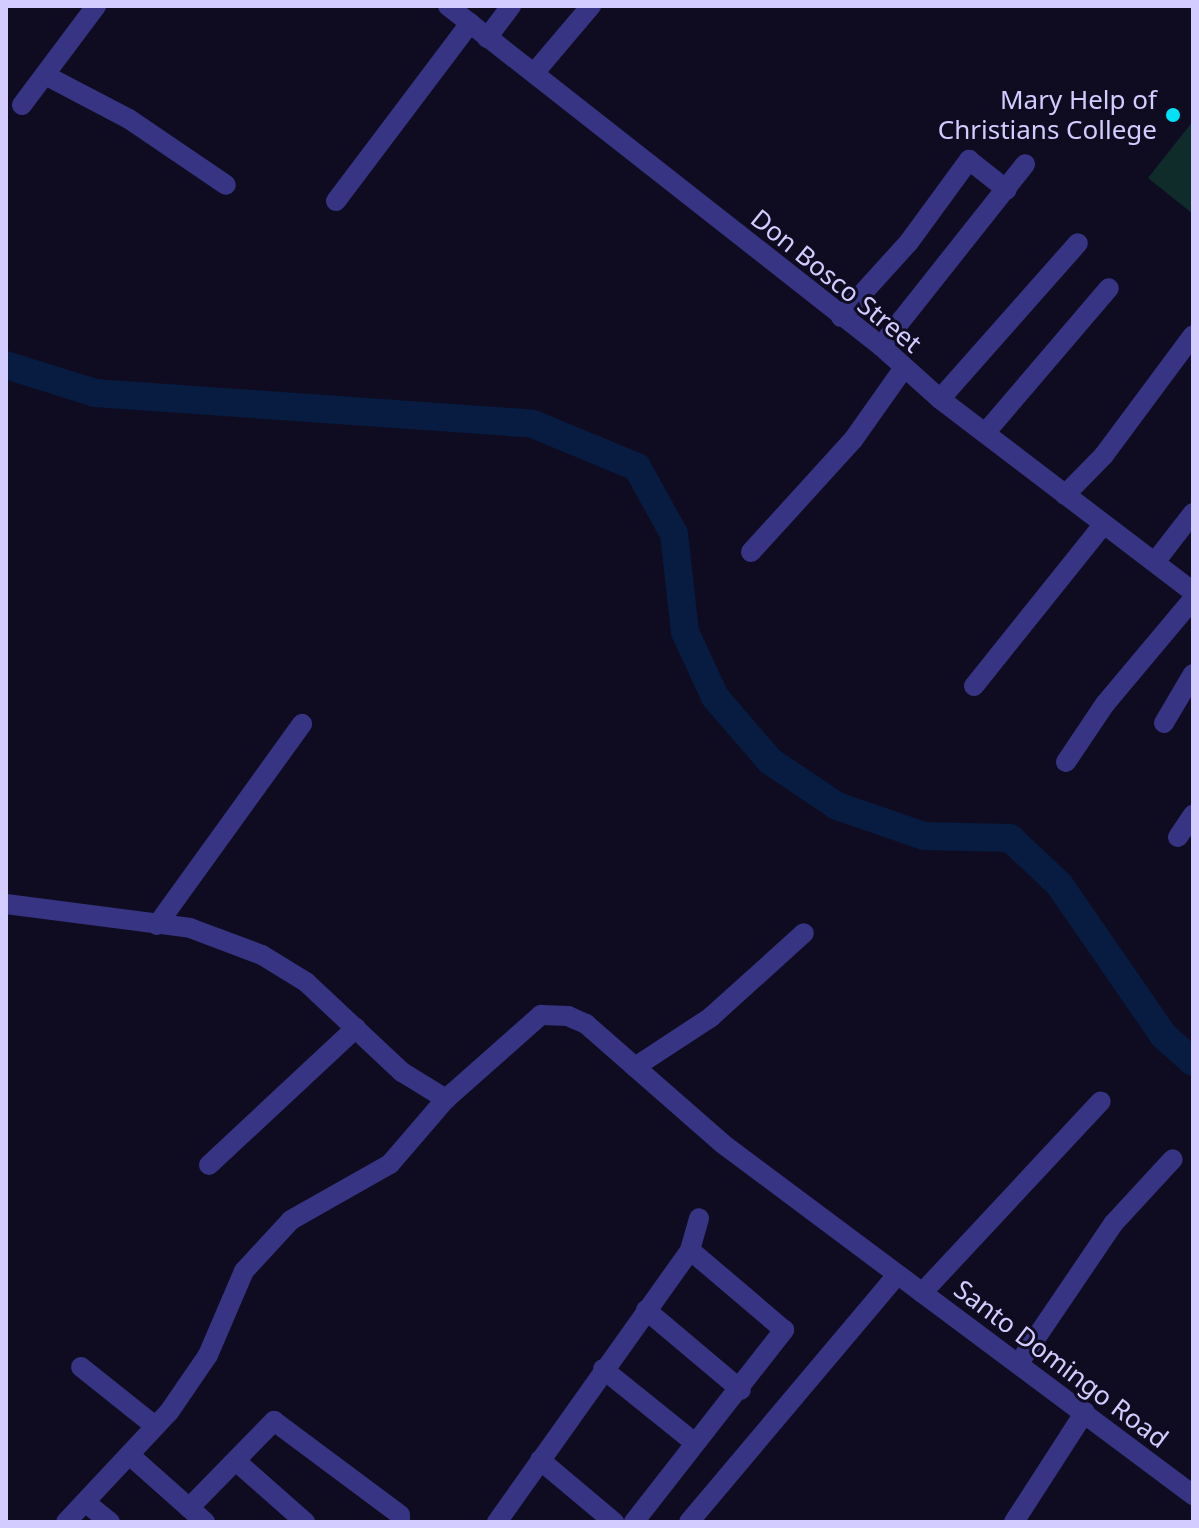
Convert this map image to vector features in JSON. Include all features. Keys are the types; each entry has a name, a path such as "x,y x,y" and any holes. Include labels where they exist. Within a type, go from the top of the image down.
{"street":[{"path":"22,105 96,6"},
{"name":"Don Bosco Street","path":"448,6 881,346 903,369 940,399 986,432 1102,526 1193,592"},
{"path":"487,38 511,6"},
{"path":"535,72 591,6"},
{"path":"336,201 470,23"},
{"path":"45,75 129,119 226,185"},
{"path":"841,317 909,242 969,160 1007,190"},
{"path":"881,346 1025,164"},
{"path":"940,399 1078,243"},
{"path":"986,432 1109,288"},
{"path":"1065,495 1104,455 1193,335"},
{"path":"751,552 853,440 903,369"},
{"path":"1155,562 1193,513"},
{"path":"974,686 1102,526"},
{"path":"1066,762 1105,704 1193,599"},
{"path":"1164,723 1193,674"},
{"path":"157,925 302,724"},
{"path":"1178,837 1193,815"},
{"path":"6,904 190,928 262,955 306,982 402,1072 446,1099 390,1164 291,1220 253,1261 208,1355 155,1426 66,1522"},
{"path":"635,1067 711,1017 804,933"},
{"name":"Santo Domingo Road","path":"446,1099 541,1015 568,1016 586,1024 723,1144 1193,1495"},
{"path":"209,1165 356,1028"},
{"path":"922,1293 1101,1101"},
{"path":"1019,1363 1113,1224 1173,1159"},
{"path":"497,1522 690,1250 699,1218"},
{"path":"641,1519 695,1443 741,1390 784,1330 690,1250"},
{"path":"689,1522 896,1276"},
{"path":"646,1310 741,1390"},
{"path":"81,1367 155,1426"},
{"path":"603,1369 695,1443"},
{"path":"1014,1522 1085,1412"},
{"path":"189,1508 274,1421 400,1515 400,1522"},
{"path":"134,1459 205,1522"},
{"path":"540,1460 614,1522"},
{"path":"237,1462 305,1522"}],"green space":[{"path":"1193,121 1193,214 1148,178"}],"waterway":[{"path":"6,365 95,393 533,424 637,467 674,534 685,632 715,697 770,761 837,806 924,836 1010,838 1059,884 1163,1035 1193,1062"}],"place":[{"name":"Mary Help of Christians College","path":"1173,115"}]}
